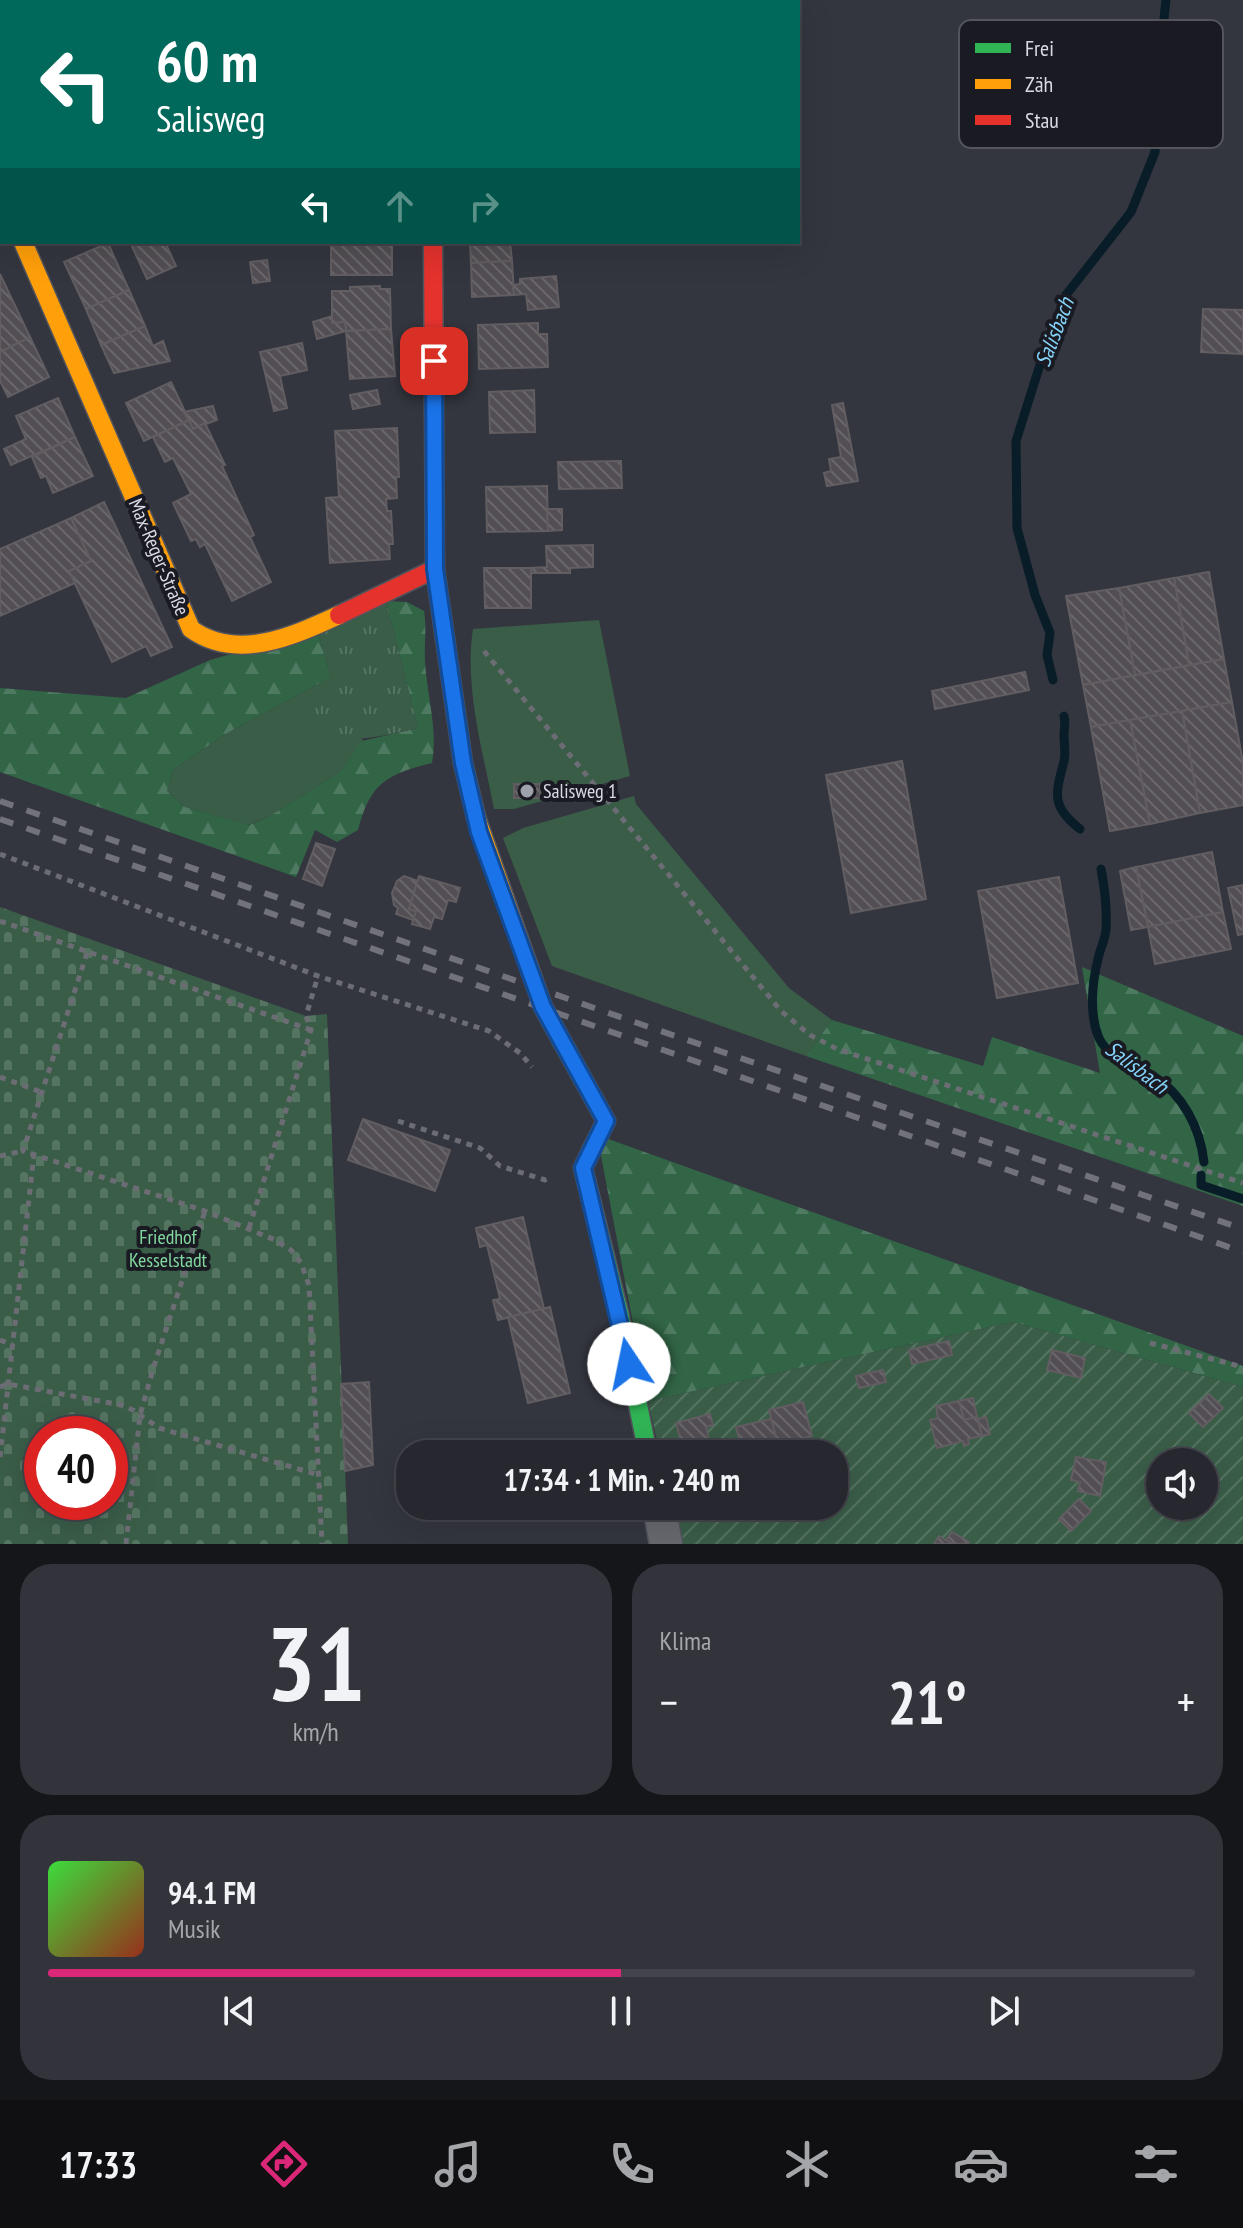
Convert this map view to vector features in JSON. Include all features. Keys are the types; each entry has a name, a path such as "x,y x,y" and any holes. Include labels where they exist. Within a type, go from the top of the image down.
{"street":[{"name":"Max-Reger-Straße","path":"24,244 191,629 209,642 232,647 265,644 315,625 435,569"},
{"path":"433,244 435,569 463,763 479,832 543,1007 606,1121 583,1168 620,1317 645,1440"},
{"path":"662,1520 666,1544"}],"path":[{"path":"442,613 485,652 781,1011 810,1035 837,1049 1243,1183"},
{"path":"0,854 318,976 489,1031 520,1053 538,1074"},
{"path":"0,921 311,1030"},
{"path":"23,1151 87,953"},
{"path":"249,1228 311,1030 306,1016 318,976"},
{"path":"0,1077 41,1092"},
{"path":"398,1121 480,1148 500,1166 545,1180 583,1168"},
{"path":"0,1156 23,1151 34,1154 205,1211 249,1228 291,1250 301,1263 309,1285 322,1544"},
{"path":"0,1457 34,1154"},
{"path":"126,1544 140,1415 205,1211"},
{"path":"0,1340 13,1345"},
{"path":"1150,1343 1243,1369"},
{"path":"0,1387 8,1384 121,1405 159,1428 319,1475"}],"green space":[{"path":"386,601 407,602 424,611 425,662 434,738 432,763 403,772 383,783 368,801 358,830 337,842 315,830 296,877 0,772 0,688 126,698 210,660 317,630 331,677 222,736 173,770 167,791 185,807 249,825 268,817 340,772 362,741 418,728"},
{"path":"386,601 418,728 364,738 333,735 304,717 290,701 331,677 317,630"},
{"path":"599,620 630,776 514,809 494,809 473,696 473,629"},
{"path":"331,677 363,741 340,772 268,817 248,825 185,807 167,791 173,770 222,736"},
{"path":"634,796 636,804 789,988 832,1020 806,1056 552,966 503,838 523,828"},
{"name":"Friedhof Kesselstadt","path":"0,907 306,1016 327,1014 348,1544 0,1544"},
{"path":"1082,967 1243,1036 1243,1206 806,1056 832,1020 983,1066 992,1037 1100,1073"},
{"path":"597,1135 1243,1366 1243,1387 1013,1322 648,1401"},
{"path":"1013,1322 1243,1387 1243,1544 680,1544 675,1520 848,1520 848,1440 657,1440 648,1401"}],"building":[{"path":"108,244 129,290 86,309 64,262"},
{"path":"131,244 166,244 176,266 147,279"},
{"path":"331,244 392,244 392,275 331,275"},
{"path":"470,244 510,244 512,261 471,263"},
{"path":"267,260 270,281 253,283 250,262"},
{"path":"512,261 514,295 472,297 471,263"},
{"path":"0,274 30,337 0,352"},
{"path":"556,276 559,307 528,310 526,294 514,295 513,285 520,284 520,279"},
{"path":"380,286 380,289 390,289 391,329 346,331 345,322 332,323 332,291"},
{"path":"129,290 145,326 101,345 86,309"},
{"path":"1203,309 1243,310 1243,354 1201,352"},
{"path":"332,316 332,323 345,322 346,331 317,339 313,322"},
{"path":"538,323 538,334 547,334 548,367 479,369 478,325"},
{"path":"145,326 153,346 163,341 170,361 114,373 101,345"},
{"path":"391,329 395,376 350,379 346,331"},
{"path":"30,337 49,377 8,397 0,381 0,352"},
{"path":"302,343 307,370 280,376 287,408 274,411 260,352"},
{"path":"171,382 189,420 144,441 126,403"},
{"path":"377,390 380,404 353,409 350,395"},
{"path":"534,390 535,432 490,433 489,392"},
{"path":"58,398 75,437 11,465 4,449 26,439 16,416"},
{"path":"843,403 858,481 827,486 824,473 831,471 829,459 841,457 832,405"},
{"path":"213,406 217,420 193,429 184,412"},
{"path":"189,420 193,429 205,423 271,582 232,601 205,544 200,547 196,539 191,541 173,503 191,494 173,458 165,462 153,437"},
{"path":"397,428 397,498 386,499 387,511 391,511 393,544 389,544 390,559 330,563 326,498 339,497 335,431"},
{"path":"75,437 93,476 53,493 46,476 41,478 32,457"},
{"path":"621,461 622,488 559,489 558,462"},
{"path":"547,486 548,531 487,532 486,487"},
{"path":"104,502 172,647 151,656 146,646 112,662 69,571 91,561 71,518"},
{"path":"547,509 562,509 562,530 548,531"},
{"path":"71,518 91,561 69,571 75,583 0,616 0,549"},
{"path":"593,545 593,567 570,568 570,573 531,573 531,568 547,567 546,546"},
{"path":"484,568 531,568 531,608 485,608"},
{"path":"1209,572 1224,659 1189,665 1174,578"},
{"path":"1174,578 1189,665 1135,675 1119,588"},
{"path":"1119,588 1135,675 1083,685 1066,596"},
{"path":"1224,659 1232,702 1091,727 1083,685"},
{"path":"1025,672 1029,690 935,709 932,691"},
{"path":"1232,702 1243,763 1243,805 1200,813 1182,711"},
{"path":"1182,711 1200,813 1150,824 1130,720"},
{"path":"1130,720 1150,824 1110,831 1091,727"},
{"path":"902,761 926,899 851,913 826,775"},
{"name":"Salisweg 1","path":"514,784 540,784 540,798 514,798"},
{"path":"316,843 335,849 322,886 303,879"},
{"path":"1212,852 1223,912 1148,927 1136,867"},
{"path":"1136,867 1148,927 1131,930 1120,871"},
{"path":"404,876 418,881 409,909 416,911 413,920 396,914 398,908 394,905 392,893 397,881"},
{"path":"419,876 460,888 456,902 448,900 442,919 434,917 430,929 412,924 416,911 409,909"},
{"path":"1059,877 1078,983 997,998 978,891"},
{"path":"1243,885 1243,934 1238,935 1228,888"},
{"path":"1223,912 1231,949 1155,964 1148,927"},
{"path":"363,1119 450,1150 435,1191 348,1160"},
{"path":"523,1217 544,1309 498,1320 493,1300 500,1299 487,1245 480,1247 476,1228"},
{"path":"550,1307 570,1393 528,1403 508,1317"},
{"path":"949,1341 952,1355 912,1364 909,1350"},
{"path":"1052,1350 1085,1358 1081,1378 1047,1370"},
{"path":"883,1370 886,1382 859,1388 856,1376"},
{"path":"369,1382 373,1465 345,1471 341,1384"},
{"path":"1209,1394 1223,1408 1203,1427 1189,1413"},
{"path":"973,1398 977,1417 964,1420 959,1401"},
{"path":"959,1401 964,1420 977,1417 982,1436 968,1439 969,1444 964,1446 963,1441 937,1448 930,1420 938,1418 936,1406"},
{"path":"803,1402 812,1436 777,1440 769,1410"},
{"path":"710,1414 713,1425 706,1427 709,1440 680,1440 676,1423"},
{"path":"986,1417 990,1434 982,1436 978,1419"},
{"path":"771,1419 777,1440 739,1440 736,1427"},
{"path":"1076,1457 1106,1462 1100,1496 1078,1491 1080,1482 1071,1480"},
{"path":"1079,1499 1091,1511 1071,1531 1059,1519"},
{"path":"952,1532 968,1544 953,1544 946,1540"},
{"path":"939,1536 953,1544 934,1544"}],"waterway":[{"name":"Salisbach","path":"1164,20 1166,0"},
{"name":"Salisbach","path":"1053,680 1047,655 1050,633 1035,595 1017,528 1016,441 1066,295 1131,212 1155,148"},
{"name":"Salisbach","path":"1064,716 1065,755 1058,798 1064,813 1080,829"},
{"name":"Salisbach","path":"1101,869 1106,930 1092,999 1099,1038 1109,1051 1164,1083 1173,1092 1194,1125 1204,1162"},
{"name":"Salisbach","path":"1201,1175 1201,1185 1243,1199"}],"railway":[{"path":"0,801 646,1026 1243,1229"},
{"path":"0,819 1243,1252"}],"traffic: fast":[{"path":"592,1149 583,1168 620,1317 645,1440"}],"traffic: slow":[{"path":"24,244 191,629 209,639 246,645 303,631 339,615"},
{"path":"476,817 543,1007 606,1121 592,1149"}],"traffic: jam":[{"path":"433,244 435,569 463,763 476,817"},
{"path":"339,615 435,569"}],"place":[{"name":"Salisweg 1","path":"527,791"}],"route":[{"path":"434,361 435,569 463,763 479,832 543,1007 606,1121 583,1168 629,1364"}]}
